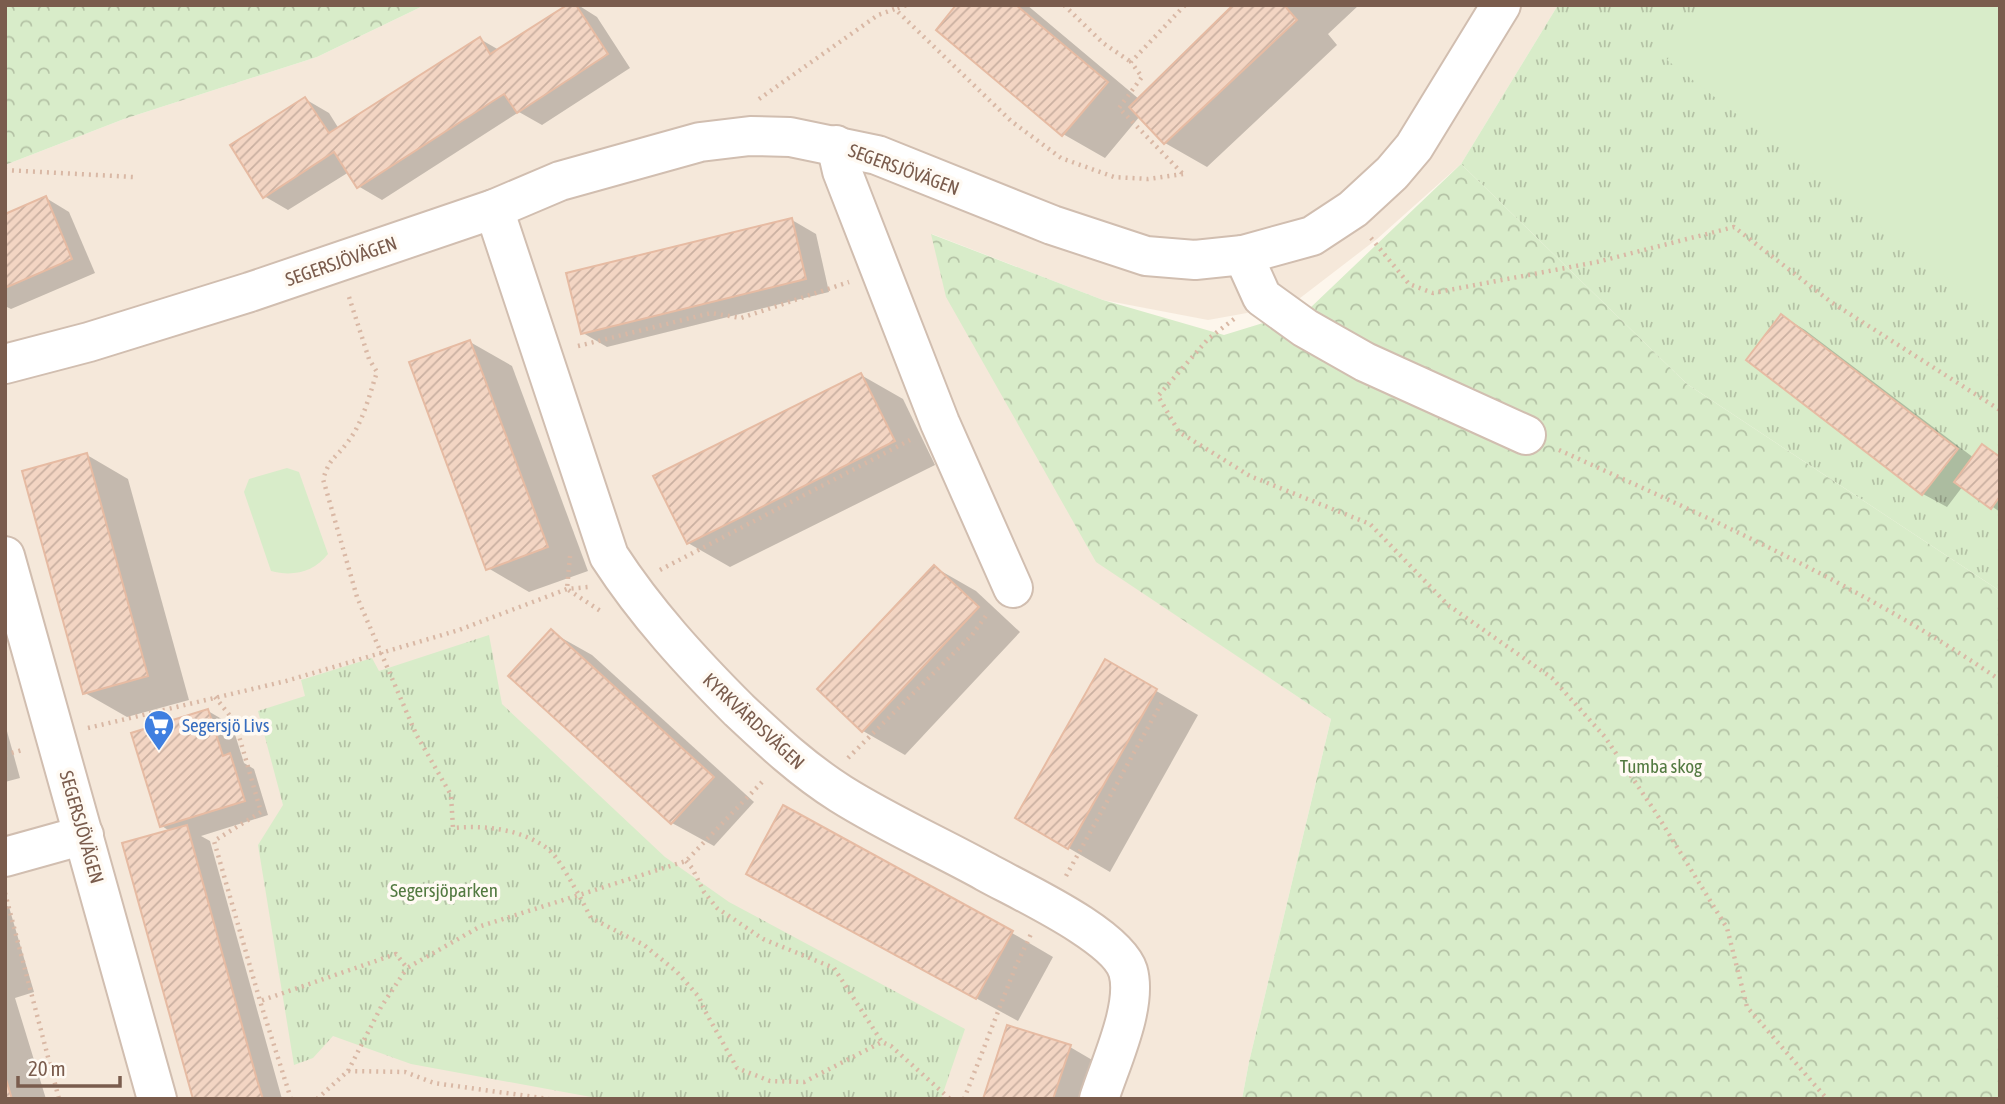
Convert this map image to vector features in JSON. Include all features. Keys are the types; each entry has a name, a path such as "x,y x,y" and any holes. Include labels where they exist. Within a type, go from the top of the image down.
{"street":[{"name":"SEGERSJÖVÄGEN","path":"5,363 89,342 225,300 494,209 560,181 700,142 750,136 790,137 877,155 1052,225 1146,256 1195,260 1243,255 1312,236 1353,209 1392,173 1414,147 1502,5"},
{"path":"836,145 842,171 940,423 1013,588"},
{"name":"KYRKVÄRDSVÄGEN","path":"494,209 609,556 627,583 702,673 788,757 842,795 1080,924 1118,953 1128,970 1130,993 1125,1018 1099,1099"},
{"path":"1243,255 1262,297 1305,328 1365,362 1527,435"},
{"name":"SEGERSJÖVÄGEN","path":"5,556 158,1099"},
{"path":"5,857 85,835"}],"path":[{"path":"755,105 762,96 878,15 894,7 907,5"},
{"path":"894,7 1011,121 1061,159 1114,177 1148,179 1183,174 1119,108 1142,77 1131,62 1103,43 1064,5"},
{"path":"1131,62 1185,5"},
{"path":"5,170 133,177"},
{"path":"1364,228 1409,284 1433,293 1597,262 1734,227 1831,302 2000,410"},
{"path":"543,356 710,313 741,318 880,271"},
{"path":"348,295 369,359 377,372 358,425 347,444 329,460 323,478 357,597 380,654 416,734 451,794 453,828 479,825 527,838 549,850 591,918 644,944 677,972 699,997 737,1068 770,1082 804,1082 882,1042"},
{"path":"1262,297 1208,339 1158,396 1179,432 1250,476 1370,524 1448,605 1552,678 1605,737 1727,928 1747,1007 1827,1099"},
{"path":"87,728 286,681 380,654 460,630 567,589 627,583 677,562 940,423"},
{"path":"1527,435 1738,532 1945,643 2000,680"},
{"path":"824,782 972,635 993,605 1013,588"},
{"path":"215,697 235,722 261,812 214,841 290,1099"},
{"path":"964,1099 1015,968 1044,904 1070,871 1163,700"},
{"path":"5,755 30,748"},
{"path":"317,1099 348,1072 381,1007 407,968 481,926 686,861 788,757"},
{"path":"686,861 717,908 763,939 834,968 882,1042 891,1046 950,1099"},
{"path":"5,892 59,1099"},
{"path":"260,1001 396,954 407,968"},
{"path":"348,1072 405,1072 433,1083 549,1099"}],"shaded area":[{"path":"425,5 1558,5 1461,164 1377,239 1291,305 1208,320 1103,300 932,234 1096,561 1331,719 1242,1099 5,1099 5,165 124,119 317,57"}],"green space":[{"path":"5,5 425,5 317,57 124,119 5,165"},
{"path":"1558,5 2000,5 2000,591 1687,384 1461,164"},
{"path":"1710,5 2000,5 2000,319 1667,60"},
{"name":"Tumba skog","path":"1461,164 1687,384 2000,591 2000,1099 1242,1099 1331,719 1096,562 946,297 931,234 1103,300 1224,335 1309,309"},
{"path":"287,468 299,472 328,554 310,569 295,573 271,571 244,492 249,479"},
{"name":"Segersjöparken","path":"489,635 502,704 665,857 729,902 965,1029 941,1099 602,1099 411,1064 333,1036 313,1058 294,1065 258,845 283,805 258,711 305,696 301,680 372,658 379,671"}],"building":[{"path":"567,5 576,5 608,54 517,113 504,94 357,188 334,152 263,198 230,145 305,97 329,133 480,37 490,54"},
{"path":"956,5 1016,5 1108,82 1062,136 936,30"},
{"path":"1233,5 1284,5 1297,20 1164,144 1129,107"},
{"path":"46,196 72,259 5,288 5,214"},
{"path":"792,218 806,279 581,334 566,273"},
{"path":"1781,314 1958,449 1922,495 1746,360"},
{"path":"470,340 548,547 486,570 409,362"},
{"path":"861,373 895,441 687,544 653,476"},
{"path":"1982,444 2000,457 2000,496 1991,509 1954,482"},
{"path":"87,453 148,676 83,694 22,471"},
{"path":"934,565 979,607 862,732 817,689"},
{"path":"551,629 714,777 671,824 508,676"},
{"path":"1105,659 1157,689 1068,849 1015,818"},
{"path":"208,709 223,756 230,753 245,801 160,827 131,733"},
{"path":"783,805 1013,931 976,999 746,874"},
{"path":"187,825 263,1099 193,1099 122,843"},
{"path":"1007,1025 1071,1045 1053,1099 983,1099"},
{"path":"5,1076 12,1099 5,1099"}],"place":[{"name":"Segersjö Livs","path":"159,752"}]}
